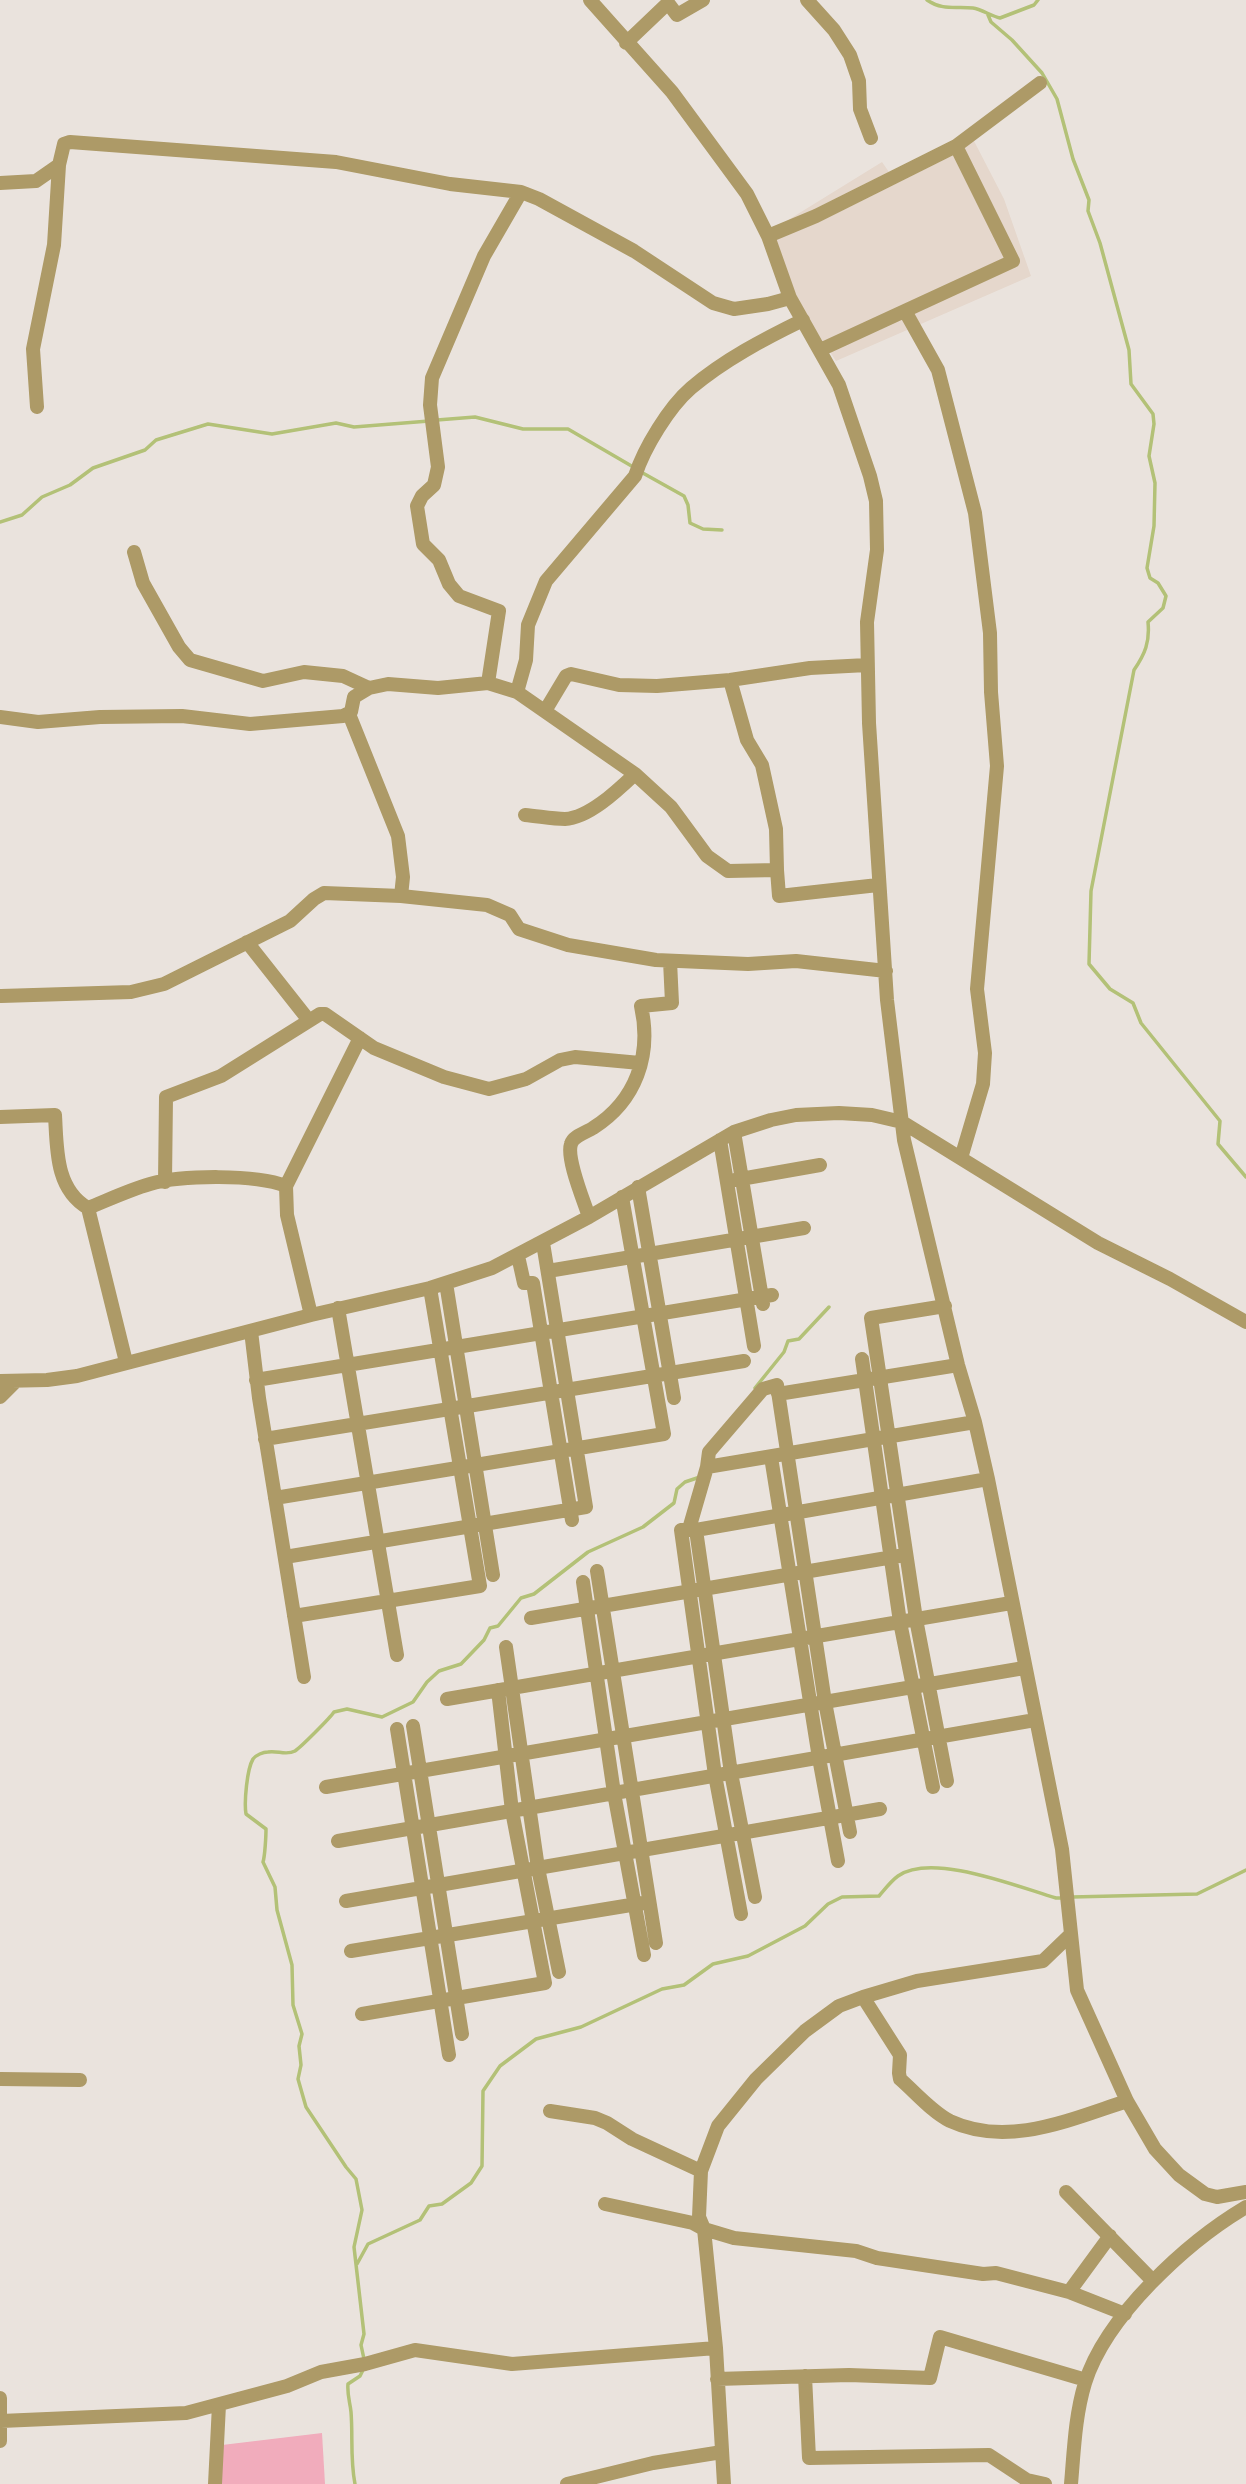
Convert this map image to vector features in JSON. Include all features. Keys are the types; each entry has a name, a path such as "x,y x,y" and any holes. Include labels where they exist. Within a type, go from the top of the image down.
{"street":[{"path":"590,0 672,92 747,194 768,236 790,298 839,385 876,500 877,550 867,622 867,665 878,885 887,1000 904,1140 988,1479 1062,1850 1077,1990 1126,2101 1155,2149 1179,2175 1205,2194 1217,2197 1246,2192"},
{"path":"626,43 668,3 677,15 703,0"},
{"path":"807,0 834,30 850,55 859,82 860,109 871,138"},
{"path":"768,236 816,216 956,146 1040,83"},
{"path":"37,407 33,349 54,245 59,165 64,144 70,142 335,162 450,184 521,192 539,198 634,251 713,303 734,309 790,298"},
{"path":"820,350 1013,261 956,146"},
{"path":"0,183 36,181 59,165"},
{"path":"488,683 499,611 458,596 449,584 439,560 423,544 416,506 434,485 438,467 430,405 432,378 484,256 521,192"},
{"path":"905,311 937,370 975,513 990,633 991,692 997,766 977,989 985,1053 983,1084 961,1158"},
{"path":"517,692 526,660 528,625 547,581 637,470 665,418 690,389 753,345 803,320"},
{"path":"134,552 143,583 179,647 190,660 263,681 304,672 343,676 369,688"},
{"path":"545,711 566,676 572,674 619,684 657,686 730,680 810,668 867,665"},
{"path":"730,680 747,740 762,765 776,829 779,896 878,885"},
{"path":"401,896 403,877 398,836 349,714 354,696 369,688 388,684 438,688 488,683 517,692 635,774 671,807 707,856 728,870 777,870"},
{"path":"0,717 38,722 100,717 182,716 250,724 349,714"},
{"path":"525,815 566,819 579,816 612,795 635,774"},
{"path":"1,996 131,992 164,984 290,920 324,893 401,896 487,905 510,915 519,929 568,945 670,961 748,964 796,961 886,971"},
{"path":"247,942 307,1018 312,1019"},
{"path":"589,1217 572,1160 571,1144 575,1138 619,1108 633,1089 643,1053 645,1022 641,1006 672,1003 670,961"},
{"path":"165,1182 166,1097 221,1076 320,1014 325,1014 374,1048 444,1077 489,1089 526,1079 560,1060 575,1057 640,1063"},
{"path":"311,1315 287,1215 286,1186 360,1038"},
{"path":"0,1117 55,1115 57,1160 64,1183 77,1202 88,1208 126,1362"},
{"path":"0,1381 47,1381 77,1376 338,1308 430,1288 492,1268 589,1217 734,1132 796,1115 872,1115 902,1122 1098,1243 1170,1279 1246,1322"},
{"path":"256,1380 747,1299 766,1299 734,1132"},
{"path":"720,1140 754,1346"},
{"path":"726,1181 820,1166"},
{"path":"88,1208 150,1184 165,1182 203,1178 272,1181 286,1186"},
{"path":"638,1187 674,1398"},
{"path":"275,1498 664,1434 622,1197"},
{"path":"548,1271 804,1228"},
{"path":"285,1557 485,1524 572,1515 586,1507 543,1242"},
{"path":"518,1256 524,1283 533,1283 572,1515"},
{"path":"446,1283 493,1575"},
{"path":"294,1616 480,1586 430,1288"},
{"path":"933,1787 900,1622 873,1439 871,1318 945,1306"},
{"path":"338,1308 397,1655"},
{"path":"251,1331 265,1439 304,1677"},
{"path":"862,1359 872,1379 889,1437 916,1619 947,1781"},
{"path":"265,1439 744,1361"},
{"path":"778,1394 958,1365"},
{"path":"0,1397 16,1381"},
{"path":"692,1530 709,1452 763,1389 777,1385 796,1513 797,1573"},
{"path":"707,1467 975,1422"},
{"path":"771,1457 780,1515 797,1573 808,1638 818,1703 819,1758 838,1861"},
{"path":"741,1914 715,1776 708,1722 706,1655 697,1590 681,1530 988,1479"},
{"path":"531,1618 906,1554"},
{"path":"597,1571 641,1850 644,1955"},
{"path":"583,1582 625,1853 656,1943"},
{"path":"447,1699 1011,1603"},
{"path":"362,2014 545,1983 541,1920 531,1869 512,1811 506,1756 506,1647"},
{"path":"706,1655 723,1719 755,1897"},
{"path":"326,1787 1024,1668"},
{"path":"505,1689 521,1754 529,1808 531,1869"},
{"path":"818,1703 835,1755 850,1832"},
{"path":"338,1841 1035,1720"},
{"path":"412,1726 462,2034"},
{"path":"397,1729 449,2055"},
{"path":"346,1901 880,1809"},
{"path":"351,1951 643,1903"},
{"path":"541,1920 559,1972"},
{"path":"723,2484 716,2348 704,2230 699,2217 701,2171 718,2126 755,2079 805,2031 839,2006 917,1981 1043,1961 1070,1936"},
{"path":"863,1997 900,2055 900,2079 947,2120 976,2130 1012,2132 1046,2127 1126,2101"},
{"path":"0,2079 80,2080"},
{"path":"550,2111 595,2118 632,2139 701,2171"},
{"path":"1066,2192 1153,2281"},
{"path":"605,2204 693,2223 704,2230 734,2238 856,2250 890,2260 983,2274 996,2273 1069,2292 1125,2314"},
{"path":"1072,2484 1076,2417 1086,2380 1101,2348 1153,2281 1219,2222 1246,2207"},
{"path":"1069,2292 1110,2236"},
{"path":"717,2379 805,2376 930,2378 940,2337 1086,2380"},
{"path":"1,2421 186,2413 287,2386 321,2372 365,2364 415,2350 512,2364 716,2348"},
{"path":"805,2376 809,2458 989,2455 1027,2480 1045,2484"},
{"path":"0,2398 0,2441"},
{"path":"215,2484 219,2405"},
{"path":"567,2484 653,2463 722,2452"}],"shaded area":[{"path":"974,141 1004,199 1031,276 836,361 788,289 767,233 882,162 889,172"},
{"path":"322,2433 325,2484 220,2484 222,2445"}],"waterway":[{"path":"927,0 944,7 976,9 1000,18 1034,5 1038,0"},
{"path":"988,15 991,22 1012,40 1042,73 1057,99 1073,159 1089,200 1088,211 1100,243 1129,350 1131,384 1153,414 1149,456 1155,483 1154,526 1147,568 1150,578 1158,583 1166,596 1163,608 1148,622 1146,647 1134,670 1091,891 1089,964 1110,989 1133,1003 1141,1023 1220,1121 1218,1144 1246,1177"},
{"path":"437,420 475,417 523,429 568,429 635,468"},
{"path":"0,522 22,515 42,497 70,485 93,468 145,450 156,440 208,424 272,434 336,423 354,427 429,421"},
{"path":"641,472 684,496 690,523 703,529 722,530"},
{"path":"755,1388 784,1352 788,1341 799,1339 829,1307"},
{"path":"364,2359 361,2345 364,2334 354,2247 362,2210 356,2179 306,2107 298,2079 302,2034 293,2005 292,1965 277,1910 275,1887 263,1862 266,1829 246,1814 246,1786 251,1764 254,1758 264,1753 295,1751 334,1712 347,1709 382,1717 413,1702 427,1682 439,1671 461,1664 484,1640 490,1628 498,1626 521,1598 534,1594 588,1552 643,1527 674,1503 677,1489 685,1482 700,1477"},
{"path":"357,2264 368,2244 420,2220 429,2206 442,2204 471,2183 482,2166 483,2091 500,2066 536,2039 581,2027 662,1989 684,1985 713,1964 748,1956 805,1926 828,1904 842,1897 879,1896 898,1876 913,1870 932,1868 976,1874 1056,1898 1064,1898"},
{"path":"1072,1897 1197,1894 1246,1870"},
{"path":"355,2484 348,2384 360,2376 363,2370"}]}
